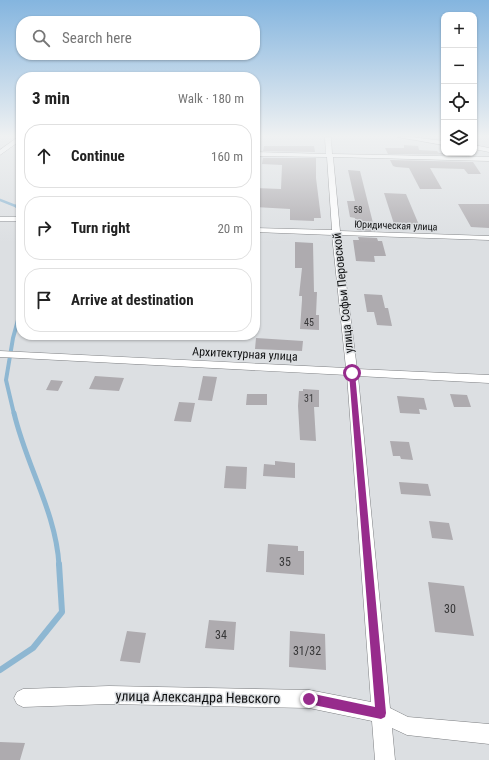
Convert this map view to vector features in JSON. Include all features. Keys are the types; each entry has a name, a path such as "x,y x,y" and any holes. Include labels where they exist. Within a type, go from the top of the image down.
{"street":[{"name":"улица Софьи Перовской","path":"331,172 336,233 352,373 385,760"},
{"path":"0,219 16,219"},
{"name":"Юридическая улица","path":"260,230 489,238"},
{"name":"Архитектурная улица","path":"0,354 489,379"},
{"name":"улица Александра Невского","path":"22,698 109,695 309,699 381,713 407,726 489,734"}],"building":[{"path":"282,172 316,172 321,218 314,218 314,221 290,220 290,209 260,207 260,188 281,189"},
{"path":"349,172 360,172 375,231 357,230 355,218 350,217 347,201 355,201"},
{"path":"411,172 433,172 442,189 420,189"},
{"path":"467,172 480,172 481,174 468,174"},
{"path":"384,193 406,194 419,225 394,224"},
{"path":"458,204 489,204 489,228 471,227"},
{"path":"358,237 377,238 378,241 382,241 386,256 374,256 375,262 356,261 353,240 359,240"},
{"path":"295,242 313,243 314,292 317,292 316,315 319,315 319,330 300,329 302,296 299,296 302,268 295,268"},
{"path":"364,294 382,295 385,308 388,308 392,326 377,325 374,312 367,312"},
{"path":"260,338 303,341 302,351 255,349 256,340 260,340"},
{"path":"95,376 124,378 119,391 89,389"},
{"path":"203,376 217,377 212,401 198,400"},
{"path":"51,380 63,381 58,391 46,390"},
{"path":"303,389 319,390 319,407 314,407 316,441 300,440 298,406 299,391 303,391"},
{"path":"247,394 267,394 267,405 246,405"},
{"path":"450,394 467,395 471,407 454,407"},
{"path":"397,396 424,398 427,410 419,409 420,414 400,413"},
{"path":"179,402 195,403 191,422 174,421"},
{"path":"390,441 409,442 413,460 401,459 400,456 393,456"},
{"path":"275,461 295,463 295,478 263,476 264,464 275,465"},
{"path":"226,466 247,467 246,489 224,488"},
{"path":"399,482 428,484 431,496 401,494"},
{"path":"429,521 449,523 453,540 432,538"},
{"path":"268,544 298,546 298,551 304,551 304,575 266,572"},
{"path":"428,582 464,586 474,636 435,632"},
{"path":"209,620 236,622 234,650 205,648"},
{"path":"127,631 146,633 140,663 120,661"},
{"path":"290,631 325,634 326,670 289,667"},
{"path":"0,742 25,743 20,760 0,760"}],"waterway":[{"path":"0,200 16,206"},
{"path":"14,414 6,380 16,327"},
{"path":"14,413 19,432 47,507 57,545 59,565"},
{"path":"0,670 33,648 62,612 59,564"}],"route":[{"path":"309,699 381,713 352,373"}]}
